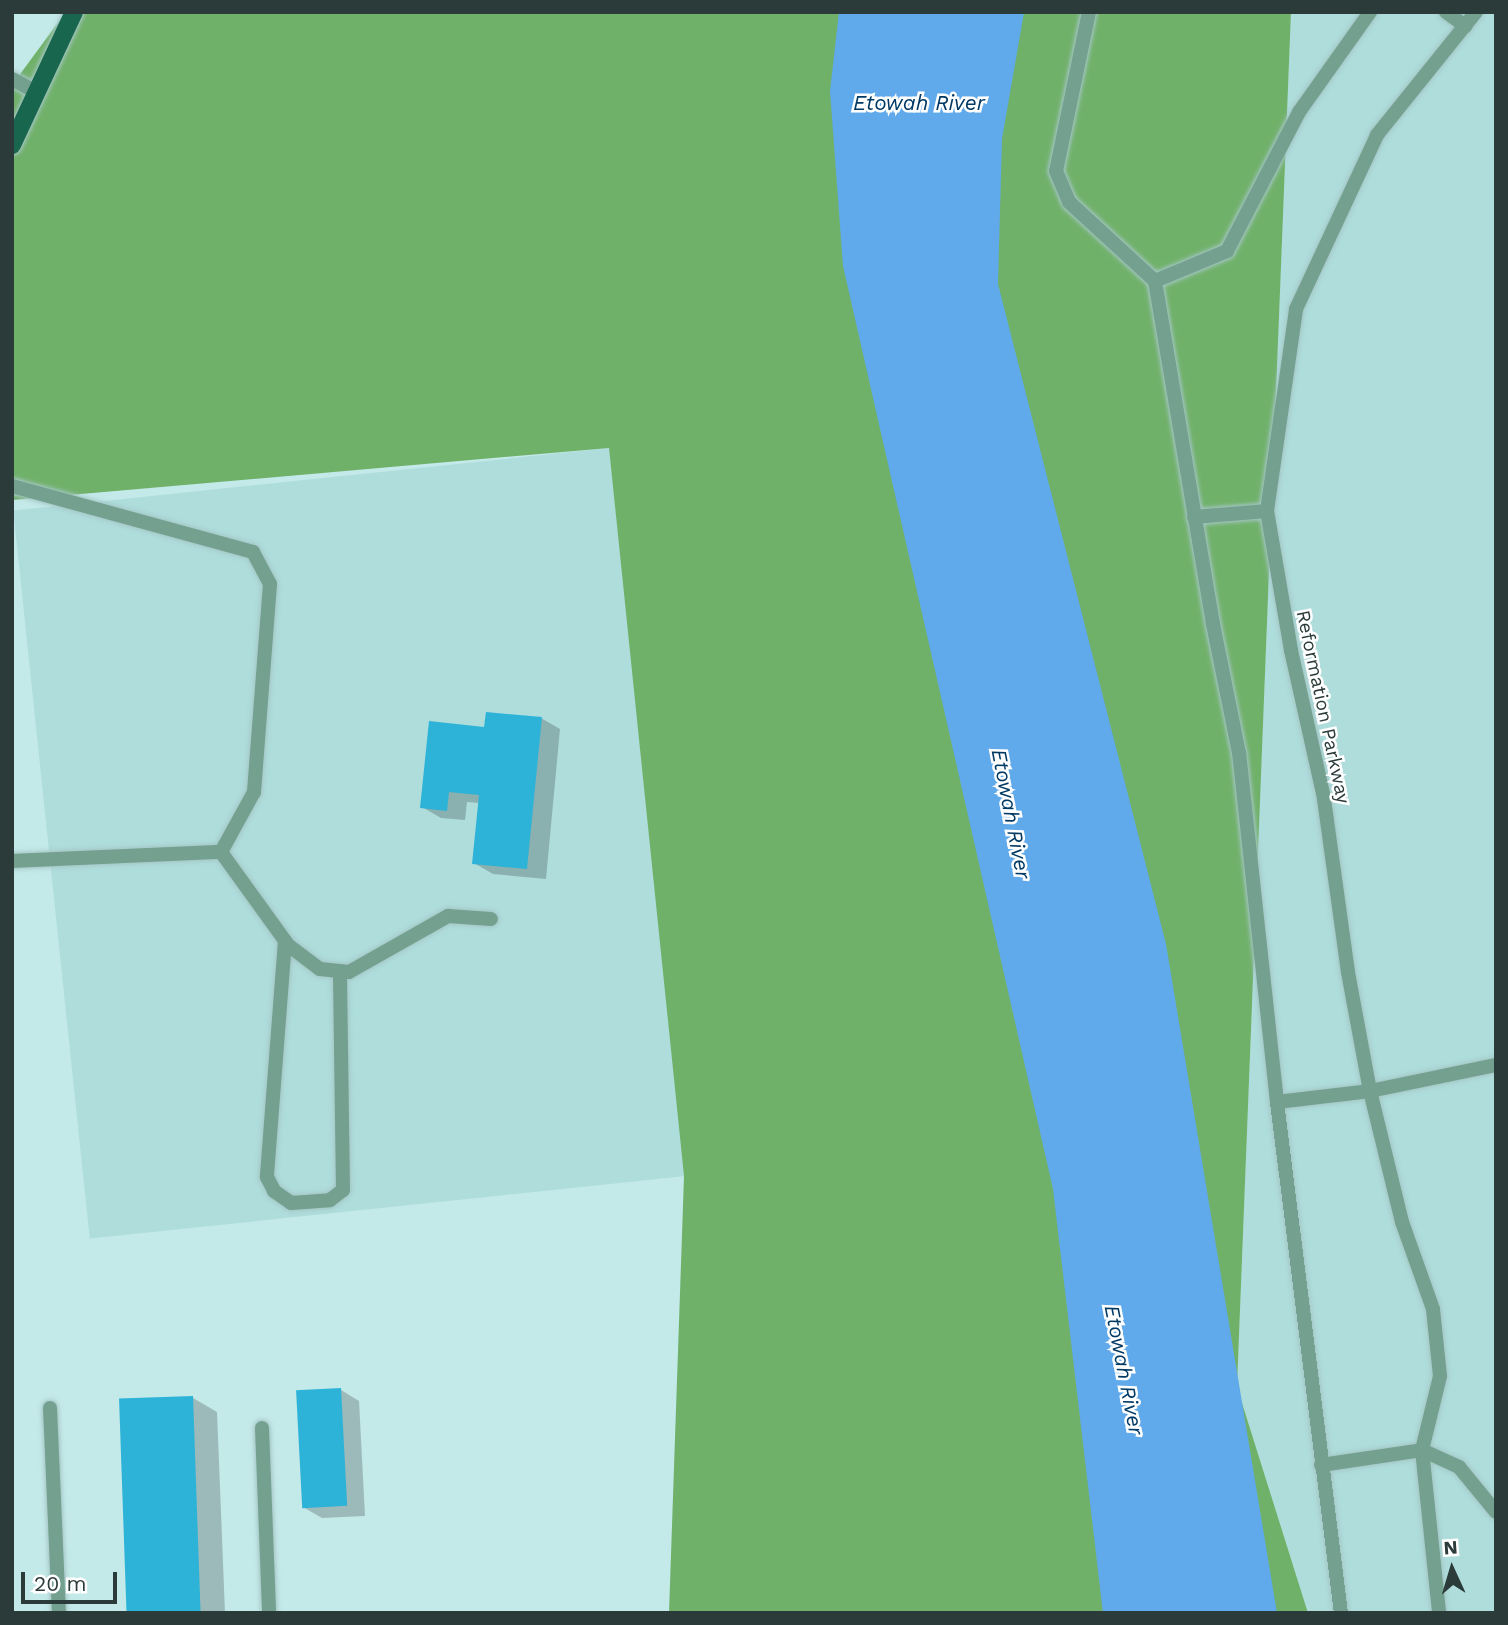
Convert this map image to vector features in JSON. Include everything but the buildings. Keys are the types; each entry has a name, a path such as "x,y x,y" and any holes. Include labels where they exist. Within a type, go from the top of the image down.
{"main road":[{"path":"12,145 74,12"}],"street":[{"path":"1089,12 1056,171 1069,202 1155,281 1239,753 1277,1102 1341,1613"},
{"path":"1155,281 1227,251 1299,112 1370,12"},
{"path":"1446,12 1465,26"},
{"name":"Reformation Parkway","path":"1439,1613 1422,1450 1440,1376 1433,1309 1402,1222 1370,1091 1348,972 1324,798 1291,650 1267,511 1296,309 1377,135 1476,12"},
{"path":"12,79 35,91"},
{"path":"12,486 253,552 270,584 254,792 221,852"},
{"path":"1195,517 1267,511"},
{"path":"12,861 221,852"},
{"path":"221,852 285,941 320,969 349,972 448,916 491,919"},
{"path":"285,941 267,1177 274,1191 291,1203 330,1200 343,1190 340,971"},
{"path":"1277,1102 1370,1091 1496,1065"},
{"path":"50,1408 59,1613"},
{"path":"262,1428 269,1613"},
{"path":"1321,1465 1422,1450 1460,1467 1496,1512"}],"shaded area":[{"path":"1291,12 1496,12 1496,1613 1308,1613 1237,1387"},
{"path":"609,448 686,1176 90,1239 13,511"}],"green space":[{"path":"66,12 1291,12 1237,1387 1308,1613 669,1613 684,1176 609,448 12,500 12,85"}],"water":[{"name":"Etowah River","path":"839,12 1024,12 1002,139 998,284 1166,944 1277,1613 1103,1613 1053,1189 843,266 830,91"}]}
